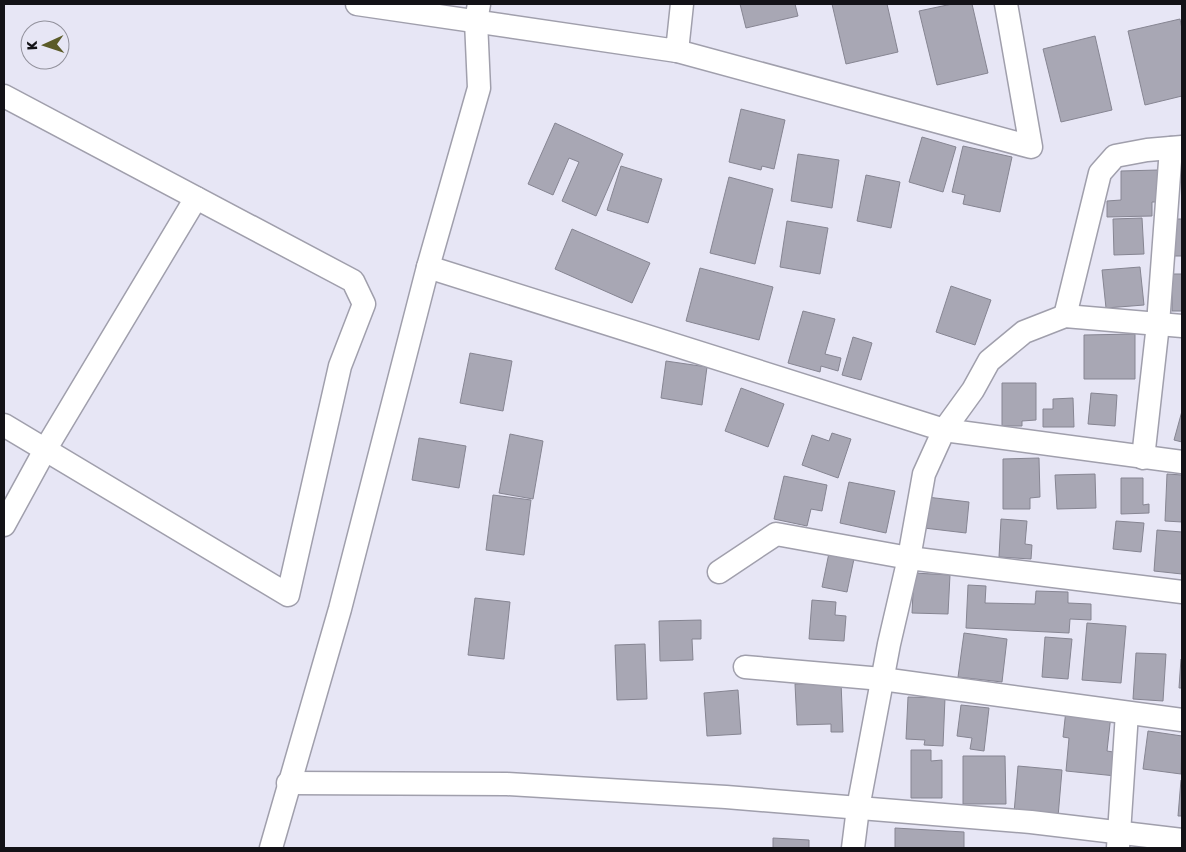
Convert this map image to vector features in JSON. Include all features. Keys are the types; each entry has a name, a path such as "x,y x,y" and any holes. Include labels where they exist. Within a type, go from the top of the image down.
{"street":[{"path":"357,4 477,12 677,51 1031,147 1006,4"},
{"path":"677,51 682,4"},
{"path":"271,848 288,783 340,609 428,267 479,88 477,12"},
{"path":"4,96 353,281 364,304 340,366 288,595 4,425"},
{"path":"1065,316 1100,173 1116,156 1177,147 1143,458"},
{"path":"4,525 45,450 196,198"},
{"path":"428,267 944,430 1182,462"},
{"path":"853,848 858,808 882,679 909,558 924,474 944,430 973,390 989,361 1024,332 1065,316 1182,326"},
{"path":"719,572 776,534 909,558 1182,592"},
{"path":"745,667 882,679 1182,720"},
{"path":"1118,841 1127,713"},
{"path":"288,783 507,784 726,797 1031,822 1118,841 1182,840"}],"building":[{"path":"740,4 795,4 798,16 746,28"},
{"path":"832,4 887,4 898,52 846,64"},
{"path":"952,4 972,4 988,73 937,85 919,11"},
{"path":"1180,19 1182,29 1182,96 1145,105 1128,31"},
{"path":"1095,36 1112,110 1061,122 1043,49"},
{"path":"741,109 785,120 774,169 762,166 761,170 729,162"},
{"path":"555,123 623,154 596,216 562,201 579,162 569,158 553,195 528,184"},
{"path":"922,137 956,147 943,192 909,182"},
{"path":"963,146 1012,157 1000,212 963,204 965,195 952,192"},
{"path":"798,154 839,160 832,208 791,201"},
{"path":"621,166 662,179 648,223 607,210"},
{"path":"1158,170 1159,202 1152,202 1152,216 1107,217 1107,201 1121,200 1121,171"},
{"path":"866,175 900,182 891,228 857,221"},
{"path":"729,177 773,189 755,264 710,253"},
{"path":"1142,218 1144,254 1114,255 1113,219"},
{"path":"1173,219 1182,219 1182,256 1174,256"},
{"path":"787,221 828,228 820,274 780,267"},
{"path":"572,229 650,263 632,303 555,269"},
{"path":"1140,267 1144,305 1106,308 1102,270"},
{"path":"700,268 773,287 759,340 686,321"},
{"path":"1172,274 1182,274 1182,311 1172,311"},
{"path":"951,286 991,300 975,345 936,332"},
{"path":"803,311 835,319 825,354 841,358 838,371 821,366 820,372 788,363"},
{"path":"1135,334 1135,379 1084,379 1084,335"},
{"path":"853,337 872,343 861,380 842,375"},
{"path":"470,353 512,361 503,411 460,403"},
{"path":"666,361 707,367 702,405 661,398"},
{"path":"1002,383 1036,383 1036,420 1022,421 1022,426 1002,426"},
{"path":"741,388 784,404 768,447 725,431"},
{"path":"1091,393 1117,395 1115,426 1088,424"},
{"path":"1073,398 1074,427 1043,427 1043,409 1053,409 1053,399"},
{"path":"1182,411 1182,442 1174,440"},
{"path":"832,433 851,439 838,478 802,465 812,435 829,441"},
{"path":"510,434 543,441 533,499 499,493"},
{"path":"419,438 466,446 459,488 412,480"},
{"path":"1039,458 1040,497 1030,498 1030,509 1003,509 1003,459"},
{"path":"1095,474 1096,508 1057,509 1055,475"},
{"path":"1167,474 1182,475 1182,522 1165,521"},
{"path":"784,476 827,485 822,511 811,509 807,526 774,519"},
{"path":"1121,478 1143,478 1143,505 1149,504 1149,513 1121,514"},
{"path":"849,482 895,491 886,533 840,523"},
{"path":"493,495 531,500 524,555 486,550"},
{"path":"927,497 969,502 966,533 924,528"},
{"path":"1001,519 1027,521 1025,544 1032,545 1031,559 999,557"},
{"path":"1116,521 1144,523 1141,552 1113,549"},
{"path":"1157,530 1182,532 1182,574 1154,571"},
{"path":"830,548 855,554 847,592 822,587"},
{"path":"914,573 950,575 948,614 912,613"},
{"path":"968,585 986,586 985,603 1035,604 1036,591 1068,592 1068,603 1091,604 1091,620 1070,619 1069,633 966,628"},
{"path":"475,598 510,602 504,659 468,655"},
{"path":"812,600 836,602 835,615 846,616 844,641 809,639"},
{"path":"701,620 701,639 692,639 693,660 660,661 659,621"},
{"path":"1087,623 1126,626 1121,683 1082,680"},
{"path":"964,633 1007,639 1002,682 958,677"},
{"path":"1045,637 1072,639 1068,679 1042,677"},
{"path":"645,644 647,699 617,700 615,645"},
{"path":"1136,653 1166,654 1163,701 1133,699"},
{"path":"1181,659 1182,688 1179,688"},
{"path":"841,682 843,732 831,732 831,724 797,725 795,684"},
{"path":"738,690 741,734 707,736 704,693"},
{"path":"908,697 945,698 943,746 924,745 925,740 906,739"},
{"path":"961,705 989,708 984,751 970,749 972,738 957,736"},
{"path":"1066,710 1111,715 1107,751 1119,753 1116,776 1066,771 1069,738 1063,737"},
{"path":"1148,731 1182,736 1181,774 1143,769"},
{"path":"911,750 931,750 931,761 942,760 942,798 911,798"},
{"path":"963,756 1005,756 1006,804 963,804"},
{"path":"1018,766 1062,770 1058,817 1014,813"},
{"path":"1181,780 1182,816 1178,816"},
{"path":"895,828 964,832 964,848 895,848"},
{"path":"773,838 809,840 809,848 773,848"}]}
